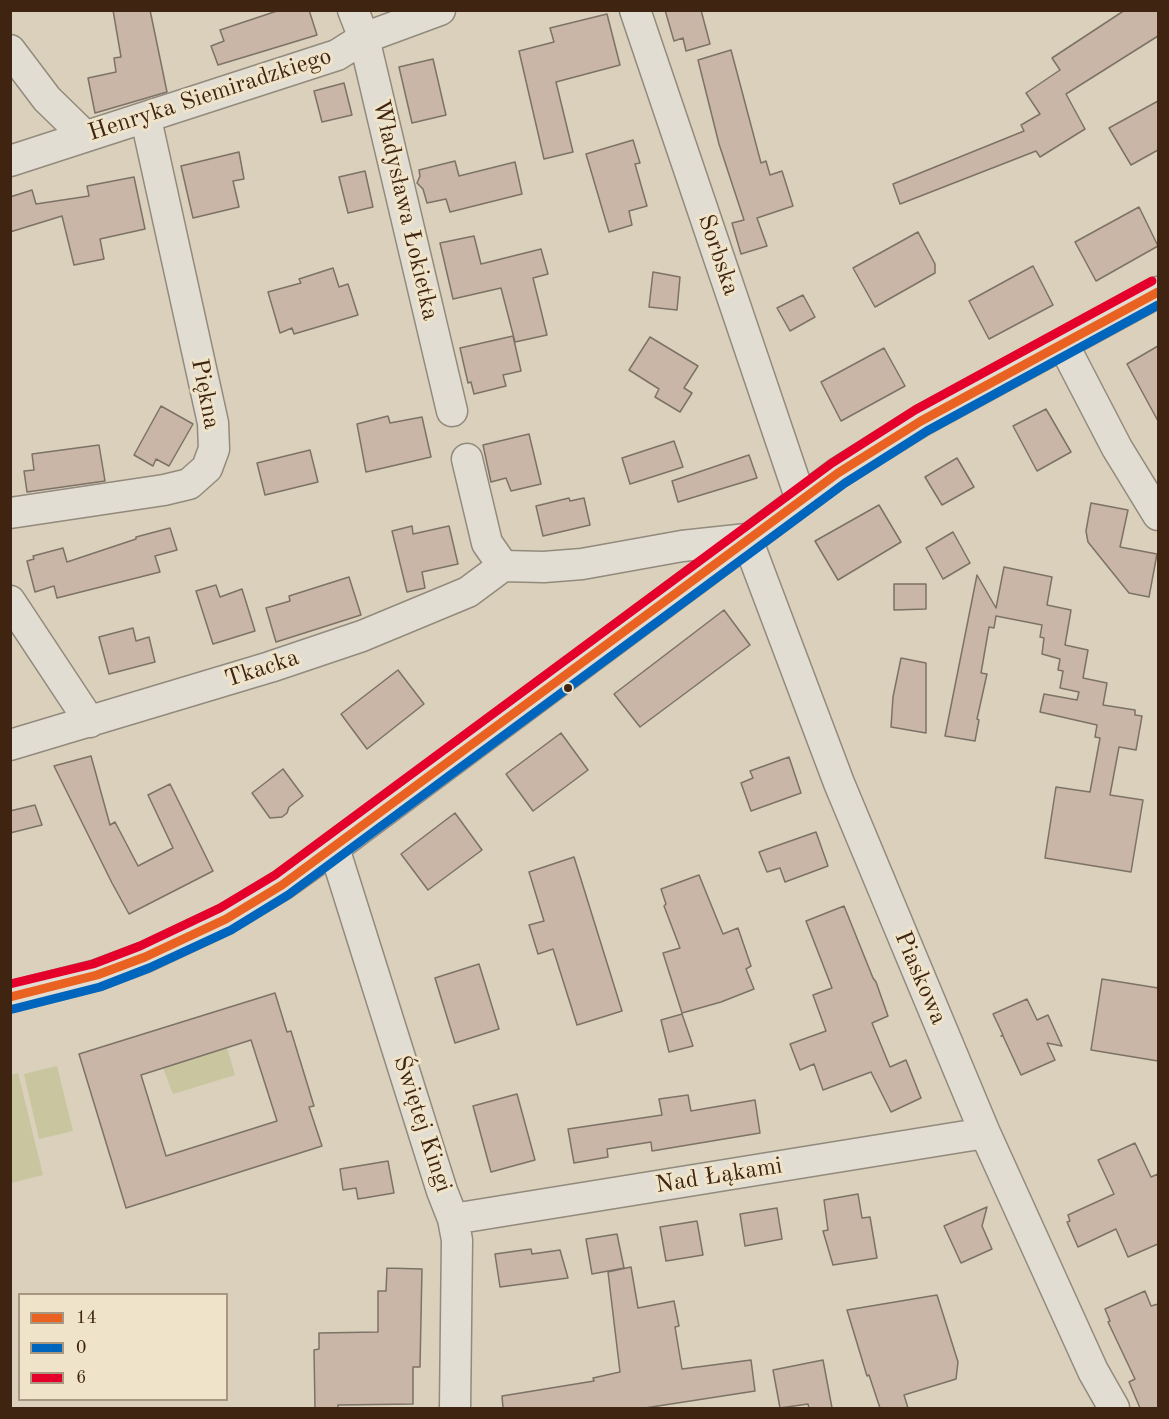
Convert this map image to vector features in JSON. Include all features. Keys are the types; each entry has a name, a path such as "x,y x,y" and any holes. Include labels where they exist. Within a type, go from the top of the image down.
{"street":[{"name":"Władysława Łokietka","path":"353,10 364,38 452,411"},
{"name":"Henryka Siemiradzkiego","path":"10,161 338,56 364,38 440,10"},
{"name":"Sorbska","path":"635,10 801,500"},
{"path":"10,50 47,99 85,136"},
{"name":"Piękna","path":"10,513 164,490 189,484 207,468 214,449 213,423 146,119"},
{"path":"10,997 97,975 145,957 226,919 254,902 334,848 838,473 921,421 1158,292"},
{"path":"1063,344 1117,448 1158,515"},
{"path":"467,459 487,543 503,566 544,567 582,564 682,546 747,539"},
{"name":"Piaskowa","path":"747,539 839,783 985,1133 1093,1371 1114,1408"},
{"name":"Tkacka","path":"10,745 270,667 362,636 468,592 503,566"},
{"path":"10,601 90,722"},
{"name":"Świętej Kingi","path":"334,848 442,1191 453,1219 457,1240 455,1408"},
{"name":"Nad Łąkami","path":"453,1219 985,1133"}],"shaded area":[{"path":"227,1048 235,1075 173,1094 163,1068"},
{"path":"57,1066 73,1131 39,1139 24,1074"},
{"path":"18,1073 43,1175 11,1183 11,1075"}],"building":[{"path":"113,10 150,10 167,92 95,113 88,78 116,72 114,58 121,57"},
{"path":"280,10 309,10 317,35 218,65 211,46 224,41 220,30"},
{"path":"665,10 701,10 710,44 686,51 683,38 674,41"},
{"path":"1125,10 1158,10 1158,36 1066,94 1085,129 1040,157 1036,151 900,204 893,184 1024,131 1021,125 1040,114 1026,93 1060,70 1052,58"},
{"path":"607,14 620,65 556,82 573,152 544,159 519,51 554,42 550,28"},
{"path":"731,50 761,163 766,161 770,175 782,171 793,206 757,218 767,246 741,254 732,223 744,220 719,144 698,60"},
{"path":"433,59 446,115 412,123 399,67"},
{"path":"344,83 352,115 322,122 314,91"},
{"path":"1158,101 1158,150 1131,165 1109,128"},
{"path":"633,140 640,163 635,164 647,206 629,211 632,225 609,232 586,154"},
{"path":"239,152 244,179 233,181 239,207 193,218 181,166"},
{"path":"455,161 459,176 515,162 522,194 450,212 446,199 427,203 423,189 417,183 420,176 419,170"},
{"path":"365,171 373,207 348,213 339,177"},
{"path":"134,177 145,229 100,239 104,259 74,265 62,216 10,232 10,197 32,190 36,204 89,196 87,186"},
{"path":"1139,207 1158,246 1096,281 1075,242"},
{"path":"918,232 935,264 935,273 875,307 853,268"},
{"path":"474,236 481,264 541,249 548,274 533,278 547,335 515,342 501,288 453,299 440,243"},
{"path":"1033,266 1053,305 989,339 969,301"},
{"path":"333,268 339,287 348,284 358,315 294,334 292,328 280,333 268,292 301,283 299,279"},
{"path":"653,272 680,277 677,310 649,307"},
{"path":"803,295 815,317 790,331 777,308"},
{"path":"513,336 521,371 503,375 506,386 474,394 471,382 468,383 460,348"},
{"path":"650,337 698,366 684,388 692,393 680,412 655,397 659,389 629,370"},
{"path":"1158,346 1158,421 1127,364"},
{"path":"884,348 905,386 841,421 821,382"},
{"path":"161,406 193,424 169,466 156,459 153,466 134,455"},
{"path":"1046,409 1071,452 1037,471 1013,426"},
{"path":"388,416 390,423 422,417 431,457 366,472 357,424"},
{"path":"529,434 541,484 511,491 506,478 491,482 483,445"},
{"path":"674,441 683,467 630,484 622,458"},
{"path":"99,445 105,481 27,492 24,471 34,470 32,454"},
{"path":"310,450 318,482 265,495 257,463"},
{"path":"749,455 757,478 678,502 672,481"},
{"path":"957,458 974,487 942,505 925,477"},
{"path":"569,498 570,501 584,498 590,525 543,536 536,506"},
{"path":"1091,503 1128,510 1120,547 1157,554 1149,597 1129,593 1088,542 1086,531"},
{"path":"879,505 901,542 838,580 815,541"},
{"path":"412,526 413,534 449,526 458,564 422,572 425,588 407,592 392,531"},
{"path":"170,528 177,550 155,556 160,572 57,598 54,586 35,592 27,561 34,559 33,556 63,548 67,562 136,539 136,537"},
{"path":"953,532 970,563 943,579 926,548"},
{"path":"1004,567 1052,577 1047,605 1071,610 1065,645 1088,650 1083,678 1107,683 1103,705 1135,710 1135,715 1142,716 1136,750 1119,747 1110,795 1143,800 1131,872 1045,858 1056,787 1090,792 1100,738 1095,737 1097,725 1040,712 1044,694 1077,700 1079,692 1060,688 1063,671 1058,670 1060,659 1042,654 1044,638 1040,637 1042,625 996,616 994,628 989,627 981,673 987,674 977,719 979,720 975,741 945,736 977,575 996,608"},
{"path":"349,577 361,615 276,642 266,608 290,601 289,596"},
{"path":"894,584 926,584 926,609 894,610"},
{"path":"216,585 220,597 242,589 255,631 213,644 196,591"},
{"path":"724,610 750,645 640,727 614,694"},
{"path":"133,628 136,641 149,637 155,662 109,674 99,637"},
{"path":"901,658 926,663 926,733 891,727 893,697"},
{"path":"398,670 424,704 367,749 341,714"},
{"path":"561,733 588,770 533,811 506,774"},
{"path":"91,756 110,825 115,822 138,866 173,848 148,795 170,784 213,871 129,914 54,766"},
{"path":"789,757 801,793 751,811 741,783 753,778 750,771"},
{"path":"283,769 303,796 289,807 287,813 282,817 270,818 252,793"},
{"path":"35,805 42,825 10,833 10,811"},
{"path":"455,813 482,850 428,890 401,854"},
{"path":"816,832 828,866 785,882 780,868 767,872 759,852"},
{"path":"574,857 622,1011 577,1025 553,949 538,954 529,925 544,921 529,872"},
{"path":"699,875 723,934 738,928 751,966 746,969 754,989 721,1002 682,1013 663,953 680,948 664,906 666,904 661,889"},
{"path":"844,906 888,1016 872,1023 890,1067 906,1060 921,1098 891,1112 871,1072 823,1090 814,1064 800,1070 790,1044 826,1031 813,995 832,988 806,921"},
{"path":"479,964 499,1029 455,1043 435,978"},
{"path":"1102,979 1158,988 1158,1061 1091,1050"},
{"path":"275,993 287,1032 291,1031 314,1106 309,1107 322,1146 126,1208 79,1054","holes":["251,1040 277,1121 166,1156 141,1075"]},
{"path":"1027,999 1037,1020 1048,1015 1062,1046 1047,1043 1055,1060 1021,1075 1001,1036 1003,1035 993,1014"},
{"path":"682,1014 693,1046 669,1052 661,1020"},
{"path":"517,1094 535,1160 491,1172 473,1106"},
{"path":"688,1095 691,1111 755,1100 760,1133 652,1151 651,1142 607,1149 608,1157 574,1163 568,1129 662,1115 659,1099"},
{"path":"1135,1143 1151,1177 1158,1174 1158,1244 1128,1257 1116,1229 1078,1247 1067,1222 1070,1221 1068,1215 1114,1194 1098,1160"},
{"path":"388,1161 394,1193 358,1199 356,1188 343,1190 340,1169"},
{"path":"858,1194 862,1218 870,1217 877,1258 833,1265 823,1231 828,1230 824,1200"},
{"path":"987,1207 982,1226 992,1249 961,1263 944,1226"},
{"path":"777,1208 782,1239 745,1246 740,1214"},
{"path":"697,1221 703,1255 666,1261 660,1227"},
{"path":"617,1234 624,1268 592,1274 586,1239"},
{"path":"531,1249 532,1254 560,1250 568,1278 500,1287 495,1254"},
{"path":"631,1267 638,1308 674,1301 679,1326 675,1327 682,1369 751,1360 755,1391 645,1408 503,1408 502,1396 594,1381 593,1378 620,1372 608,1272"},
{"path":"387,1268 422,1269 420,1367 413,1367 413,1404 338,1405 338,1408 315,1408 314,1350 319,1349 319,1333 378,1332 378,1291 386,1291"},
{"path":"1145,1291 1151,1306 1158,1304 1158,1408 1140,1408 1129,1382 1135,1379 1108,1322 1110,1321 1105,1309"},
{"path":"937,1295 958,1362 956,1379 904,1395 908,1408 880,1408 869,1375 867,1376 847,1310"},
{"path":"823,1360 832,1408 809,1408 808,1404 780,1408 773,1370"}],"transit line":[{"name":"6","path":"10,984 93,964 140,946 220,908 275,875 832,463 915,410 1152,281"},
{"name":"14","path":"10,997 97,975 145,957 226,919 282,885 838,473 921,421 1158,292"},
{"name":"0","path":"13,1009 100,987 149,968 231,930 288,895 845,483 927,431 1158,305"}]}
